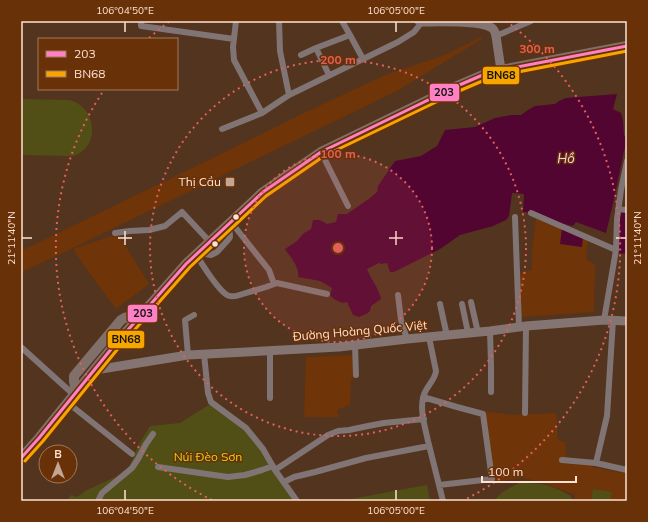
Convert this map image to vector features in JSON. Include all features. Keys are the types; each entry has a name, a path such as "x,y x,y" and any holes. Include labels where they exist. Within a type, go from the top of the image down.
{"main road":[{"path":"420,22 477,22 493,28 496,36 501,70"},
{"path":"21,458 112,348 186,264 263,192 321,152 485,74 627,46"},
{"path":"72,397 74,376 86,361 121,320 131,316 141,316"},
{"name":"Đường Hoàng Quốc Việt","path":"95,370 188,355 355,346 522,326 608,320 627,321"}],"street":[{"path":"141,21 140,26 234,39"},
{"path":"236,21 233,54 234,60 262,113"},
{"path":"279,21 280,51 289,95"},
{"path":"342,21 363,59"},
{"path":"496,36 531,21"},
{"path":"222,129 262,113 289,95 398,42 414,32 420,22"},
{"path":"301,55 350,35"},
{"path":"316,48 329,76"},
{"path":"321,152 348,206"},
{"path":"596,463 607,416 608,320 616,250 618,209 627,161"},
{"path":"618,209 627,210"},
{"path":"116,233 149,230 165,226 182,212 210,242"},
{"path":"531,213 616,250"},
{"path":"514,217 522,326 525,413"},
{"path":"197,254 211,255 221,249 230,237 230,223"},
{"path":"230,223 269,270 274,284"},
{"path":"197,254 218,285 228,296 236,296 277,283 327,294"},
{"path":"398,295 401,320 406,339"},
{"path":"471,302 473,333"},
{"path":"440,304 446,336"},
{"path":"462,304 473,333"},
{"path":"188,355 185,320 194,315"},
{"path":"490,331 491,392"},
{"path":"429,337 436,374 423,397 424,419 442,501"},
{"path":"355,346 356,375"},
{"path":"21,347 132,454"},
{"path":"270,350 270,398"},
{"path":"204,354 208,393 211,402 246,428 263,449 297,501"},
{"path":"423,397 483,414 492,479 439,485"},
{"path":"158,466 228,477 244,475 274,468 328,435 338,431 384,423 424,419"},
{"path":"98,501 102,493 132,468 153,434"},
{"path":"284,482 294,477 366,458 429,446"},
{"path":"562,460 596,463 627,470"}],"shaded area":[{"path":"481,37 482,39 397,91 21,272 21,251 385,75 442,56"},
{"path":"536,217 588,238 586,259 595,265 594,312 521,317 517,273 532,270 532,251"},
{"path":"119,235 149,284 116,309 73,249 108,237"},
{"path":"355,355 355,378 351,379 350,405 337,410 339,417 304,417 306,357"},
{"path":"482,411 513,415 556,413 558,440 565,442 566,457 591,462 592,467 627,474 627,501 574,501 575,495 538,481 522,478 494,482"}],"green space":[{"path":"21,99 69,100 78,104 85,110 90,118 92,127 88,145 82,152 73,156 21,155"},
{"name":"Núi Đèo Sơn","path":"212,403 241,426 257,444 295,501 67,501 71,495 77,497 87,490 120,475 130,466 138,446 150,426 180,423"},
{"path":"519,483 552,487 571,496 572,501 494,501 501,493"},
{"path":"427,485 430,501 341,501 351,499"},
{"path":"593,489 612,492 610,501 591,501"}],"water":[{"name":"Hồ","path":"617,94 613,109 621,113 624,135 627,141 606,233 576,222 573,226 523,212 524,194 512,193 509,216 506,220 493,226 460,235 440,249 394,272 390,272 387,263 379,263 367,269 379,291 381,299 371,306 369,312 359,317 353,315 347,302 342,303 330,295 332,288 320,281 298,277 298,270 285,249 311,229 313,220 320,220 327,224 336,222 338,214 347,214 377,192 378,186 395,161 421,156 437,146 445,130 475,127 495,118 521,115 535,106 555,104 566,98"},
{"path":"620,212 627,212 627,254 618,253"},
{"path":"562,228 583,236 582,247 560,244"}],"transit line":[{"name":"203","path":"21,458 112,348 186,264 263,192 321,152 485,74 627,46"},
{"name":"BN68","path":"25,461 116,351 190,267 266,196 324,156 487,79 627,51"}],"place":[{"name":"Thị Cầu","path":"230,182"}]}
